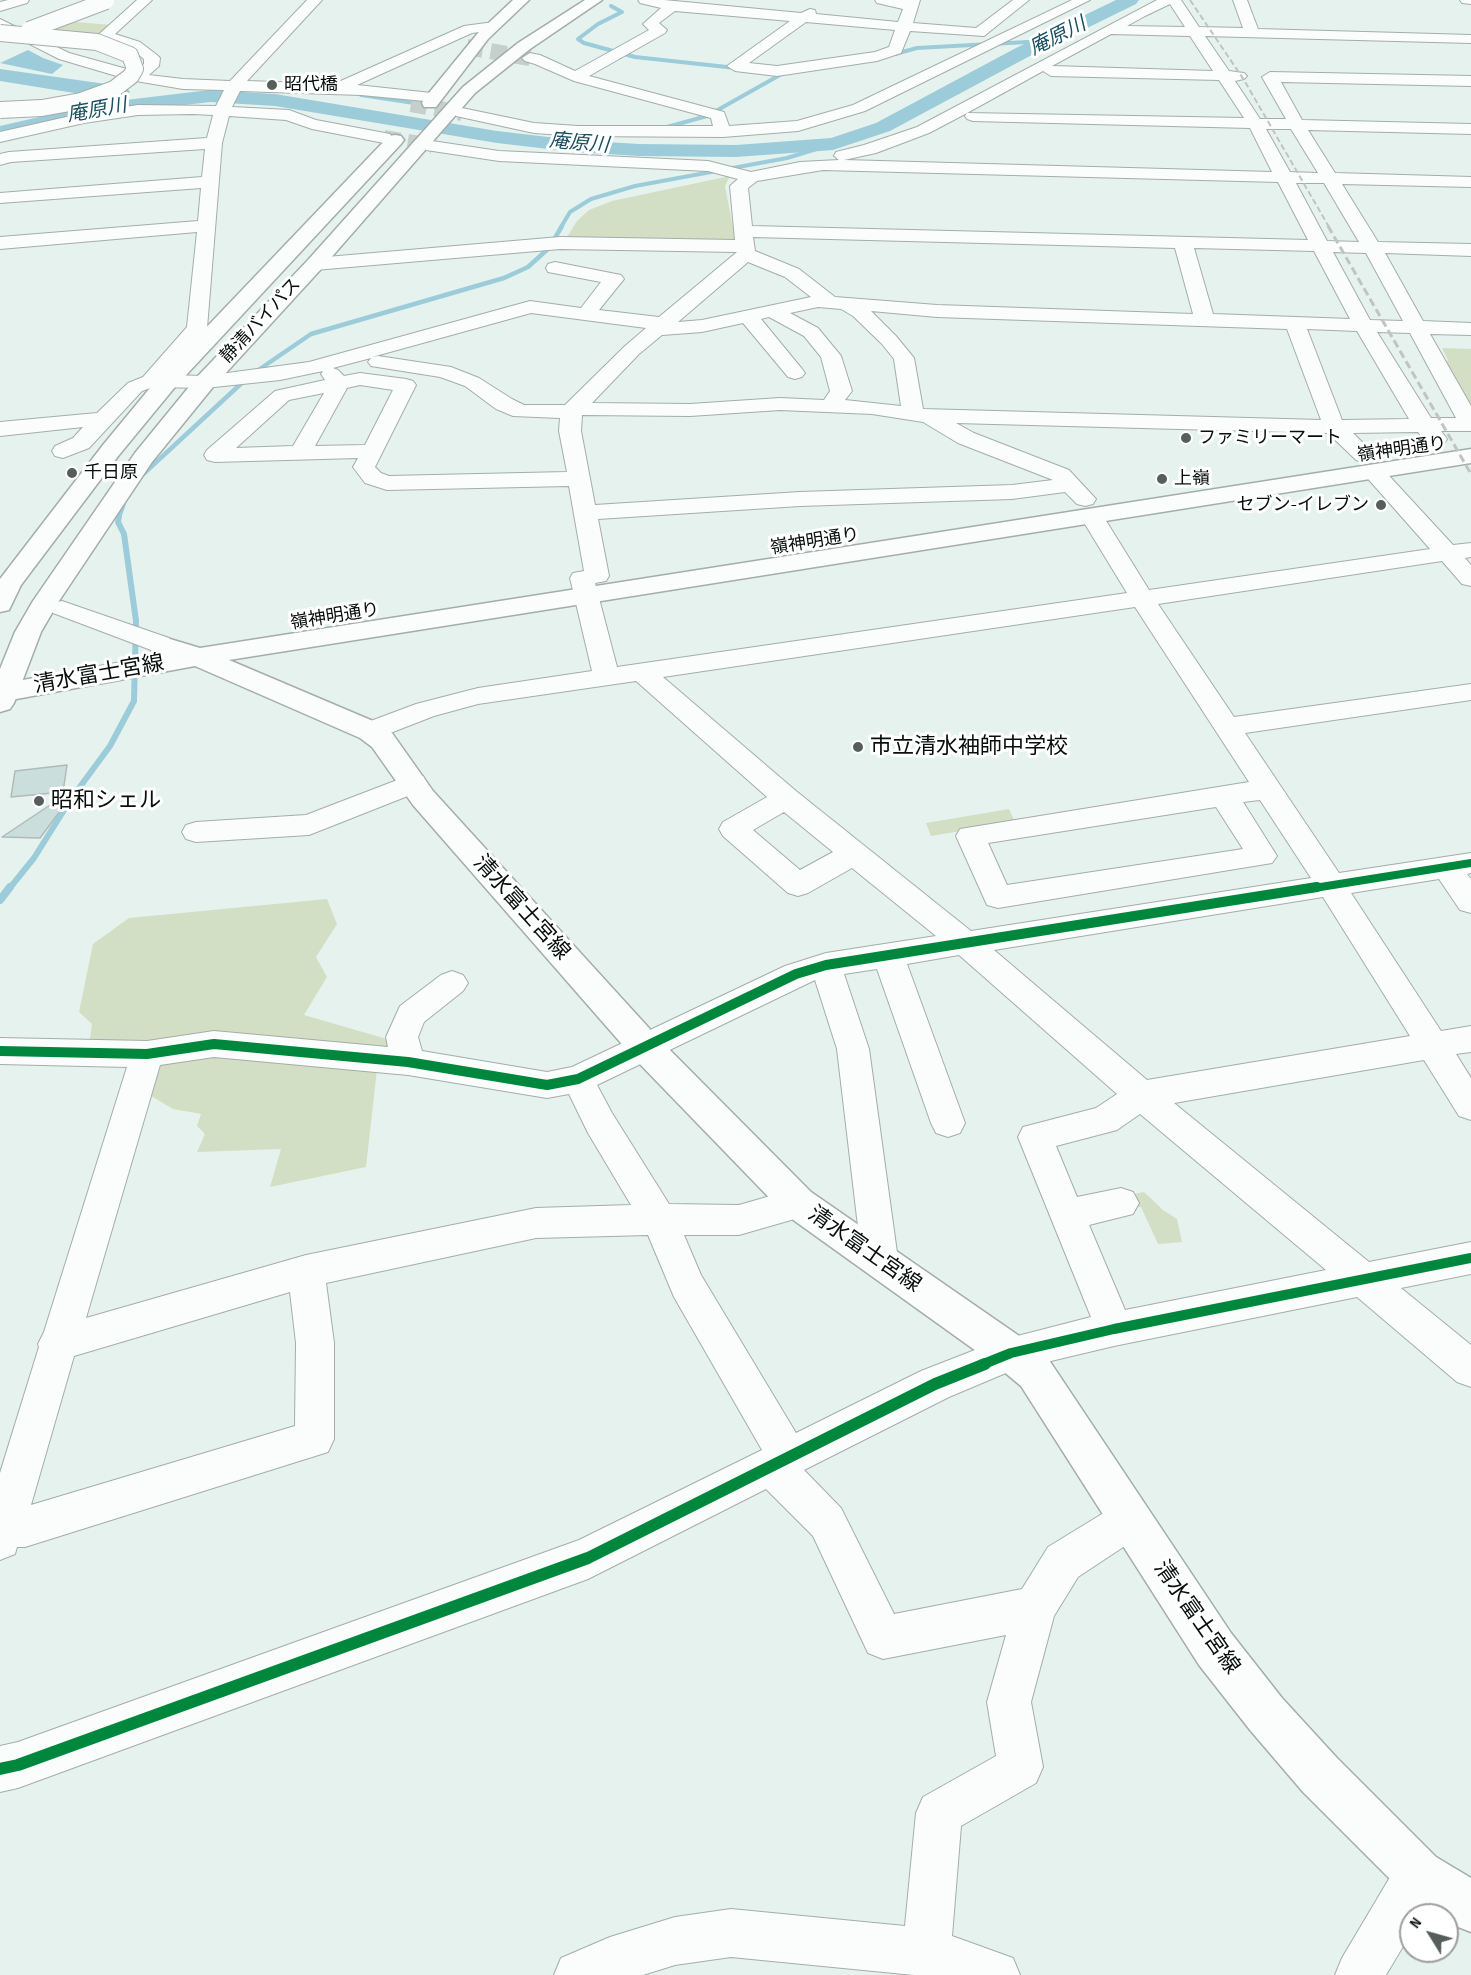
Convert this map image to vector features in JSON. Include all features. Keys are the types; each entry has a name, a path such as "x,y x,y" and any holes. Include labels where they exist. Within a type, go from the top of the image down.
{"main road":[{"path":"0,23 68,0"},
{"path":"0,32 100,0"},
{"path":"0,42 100,0"},
{"name":"静清バイパス","path":"3,589 111,450 158,381 407,122 435,97 494,26 522,0"},
{"name":"静清バイパス","path":"4,685 28,632 46,601 143,458 205,382 454,114 469,90 503,61 595,0"},
{"path":"0,32 97,42 130,55 135,69 131,76 114,89 81,101 42,108 0,110"},
{"name":"嶺神明通り","path":"1368,463 1440,444 1471,429"},
{"name":"嶺神明通り","path":"159,644 589,583 900,548 1083,500 1368,463 1471,456"},
{"name":"嶺神明通り","path":"198,657 589,583"},
{"name":"清水富士宮線","path":"4,685 159,644 198,657 370,730 382,740 413,783 517,904 646,1048 798,1203 1011,1353 1035,1373 1215,1649 1266,1714 1320,1775 1419,1874 1471,1907"},
{"name":"清水富士宮線","path":"4,685 198,657"}],"street":[{"path":"0,8 22,0"},
{"path":"100,0 117,6 137,0"},
{"path":"82,55 145,0"},
{"path":"158,381 197,328 214,143 224,108 233,87 315,0"},
{"path":"645,0 672,6 979,33 1022,0"},
{"path":"882,0 911,3 897,49"},
{"path":"454,114 546,129 723,132 798,126 841,115 921,80 1083,0"},
{"path":"823,165 837,157 870,149 923,130 1107,30 1168,0"},
{"path":"1174,0 1256,123 1363,325 1424,425 1440,444"},
{"path":"1239,0 1252,33"},
{"path":"828,4 801,18 735,66 777,71 877,56 897,49"},
{"path":"576,77 660,30 650,24 651,22 672,6"},
{"path":"0,23 63,56 135,77 183,84 435,97"},
{"path":"334,90 476,27 494,26"},
{"path":"1107,30 1471,39"},
{"path":"979,33 978,36 994,43"},
{"path":"104,36 135,45 152,58 151,66 135,77"},
{"path":"770,40 793,42"},
{"path":"441,42 466,47"},
{"path":"851,46 897,49"},
{"path":"530,58 540,60 576,77 718,115 723,132"},
{"path":"1051,71 1471,81"},
{"path":"1270,76 1296,125 1372,247 1418,327 1471,429"},
{"path":"334,90 332,92 335,94 407,122"},
{"path":"0,137 84,118 138,110 224,108 289,115 312,124 407,122"},
{"path":"974,116 1471,129"},
{"path":"429,141 500,156 708,166 752,177"},
{"path":"0,160 9,157 214,143"},
{"path":"745,244 738,186 752,177 823,165 1471,182"},
{"path":"0,198 211,182"},
{"path":"0,243 208,226"},
{"path":"315,264 560,243 1183,243 1471,250"},
{"path":"1183,243 1205,321"},
{"path":"745,244 839,304 860,312 889,340 904,358 921,414 966,438 1061,475 1083,500 1142,598 1471,1106"},
{"path":"606,676 589,583 586,513 570,431 572,410 745,244"},
{"path":"555,268 614,279 586,314"},
{"path":"63,451 81,443 135,387 158,381 205,382 280,374 345,357 501,324 530,307 660,326 702,326 818,301 937,311 1471,329"},
{"path":"772,311 811,332 831,356 841,391 830,406"},
{"path":"748,316 795,373"},
{"path":"1295,323 1334,428 1460,551 1471,579"},
{"path":"345,357 444,371 472,382 504,404 521,411 690,410 780,404 921,414 1334,428 1424,425 1471,429"},
{"path":"324,364 339,384"},
{"path":"372,451 215,455 282,396 360,379 406,385 364,467 373,478 387,483 578,478"},
{"path":"302,452 339,384"},
{"path":"0,429 103,419"},
{"path":"586,513 800,498 1012,492 1083,500"},
{"path":"370,730 425,710 478,696 1460,551"},
{"path":"62,608 159,644"},
{"path":"640,671 786,798 965,943 1142,1095 1471,1369"},
{"path":"1227,727 1471,692"},
{"path":"196,832 309,825 413,783"},
{"path":"1224,796 1262,855 998,897 970,836 1267,789"},
{"path":"786,798 733,829 798,885 853,854"},
{"path":"0,1051 147,1054 214,1044 408,1062 547,1085 578,1079 796,974 826,965 1459,865 1471,902"},
{"path":"1036,891 1055,928"},
{"path":"888,955 948,1124"},
{"path":"826,965 853,1049 880,1260"},
{"path":"408,1062 402,1037 411,1015 452,983"},
{"path":"1114,1329 1035,1137 1105,1120 1142,1095 1471,1039"},
{"path":"147,1054 57,1344 2,1532 314,1439 315,1343 306,1271"},
{"path":"578,1079 600,1123 659,1219 687,1285 780,1462 828,1522 883,1638 1035,1608"},
{"path":"57,1344 306,1271 536,1223 659,1219 739,1220 798,1203"},
{"path":"1067,1214 1121,1203"},
{"path":"6,1771 588,1558 935,1384 1011,1353 1114,1329 1471,1258"},
{"path":"927,1952 939,1813 1020,1767 1009,1702 1035,1608 1063,1562 1129,1520"},
{"path":"1359,1975 1419,1874"},
{"path":"578,1975 610,1961 675,1941 731,1933 927,1952 996,1975"}],"green space":[{"path":"74,22 113,25 85,48 50,31"},
{"path":"730,176 725,186 736,243 565,240 577,221 589,210 612,201"},
{"path":"1442,348 1471,349 1471,413 1443,365 1448,360"},
{"path":"1009,809 1015,822 931,836 926,823"},
{"path":"327,899 337,924 316,957 327,977 304,1015 390,1040 389,1054 89,1046 92,1024 79,1012 93,944 129,918"},
{"path":"206,1051 377,1069 366,1167 270,1187 281,1149 197,1152 205,1134 197,1126 201,1114 173,1109 146,1093 158,1060"},
{"path":"1144,1192 1163,1210 1177,1219 1182,1242 1158,1244 1141,1207 1126,1208 1121,1197"}],"water":[{"path":"28,50 63,65 52,74 0,63"}],"building":[{"path":"67,765 63,792 11,797 15,771"},
{"path":"74,789 76,790 40,838 2,837"}],"waterway":[{"name":"庵原川","path":"0,132 100,109 210,96 275,100 497,137 574,146 639,150 736,151 833,144 883,127 1021,53 1130,0"},
{"path":"611,6 622,12 598,24 578,39 584,43 635,57 736,68"},
{"path":"895,54 917,48 1046,41"},
{"path":"667,127 707,116 787,71"},
{"path":"0,75 93,90 120,92"},
{"path":"361,95 454,109"},
{"path":"561,227 570,212 591,199 635,186 787,158 833,144"},
{"path":"254,373 311,334 504,278 528,267 549,248 562,226"},
{"path":"139,478 245,380"},
{"path":"119,517 124,503"},
{"path":"9,889 34,858 71,799 110,746 134,701 136,621 124,534 118,522 119,516"},
{"path":"0,900 10,887"}],"tunnel":[{"path":"467,47 530,58"},
{"path":"411,104 462,113"},
{"path":"384,138 432,146"}],"railway":[{"path":"1190,0 1244,80 1329,227"},
{"path":"1328,226 1471,474"}],"cycle path":[{"path":"0,1051 147,1054 214,1044 408,1062 547,1085 578,1079 796,974 826,965 1471,863"},
{"path":"0,1769 18,1765 588,1558 935,1384 1011,1353 1114,1329 1471,1258"}],"place":[{"name":"昭代橋","path":"272,85"},
{"name":"ファミリーマート","path":"1186,438"},
{"name":"千日原","path":"72,473"},
{"name":"上嶺","path":"1162,479"},
{"name":"セブン-イレブン","path":"1381,505"},
{"name":"市立清水袖師中学校","path":"858,747"},
{"name":"昭和シェル","path":"39,801"}]}
